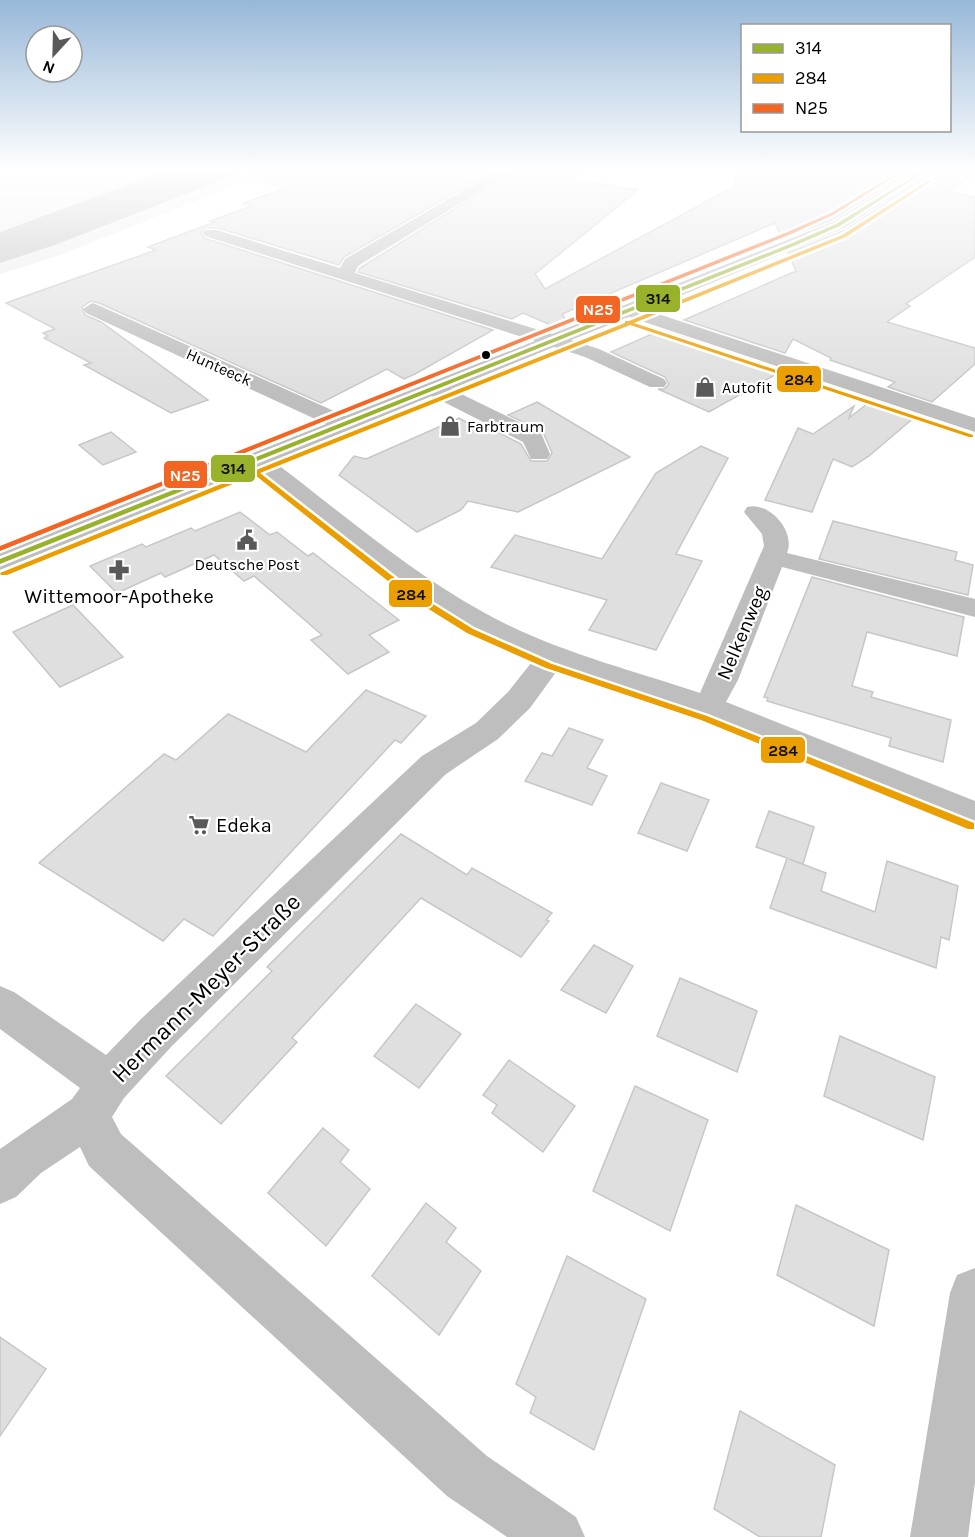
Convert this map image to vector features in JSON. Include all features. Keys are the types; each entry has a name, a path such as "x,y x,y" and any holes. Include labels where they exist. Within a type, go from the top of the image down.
{"street":[{"path":"240,243 592,352 657,383"},
{"path":"346,274 351,263 385,243"},
{"path":"0,562 631,311 795,243"},
{"name":"Hunteeck","path":"92,309 346,425"},
{"path":"631,311 975,425"},
{"path":"592,352 660,320"},
{"path":"434,389 533,438 539,453"},
{"path":"258,460 413,582 475,620 553,655 708,707 975,815"},
{"name":"Nelkenweg","path":"708,707 723,680 777,546 775,532 756,512"},
{"path":"773,557 975,608"},
{"name":"Hermann-Meyer-Straße","path":"0,1181 26,1157 99,1099 164,1025 434,765 487,732 519,700 553,655"},
{"path":"0,1005 99,1099 105,1150 467,1476 556,1537"},
{"path":"939,1537 975,1293"}],"shaded area":[{"path":"0,243 61,243 55,245 0,263"},
{"path":"61,243 91,243 55,257 0,274 0,263"}],"building":[{"path":"159,243 219,243 493,330 404,379 387,369 321,403 99,303 91,301 82,307 85,315 101,322 208,400 171,413 84,365 91,363 44,338 48,336 43,333 55,329 6,303 156,250 148,247"},
{"path":"266,243 369,243 344,257 339,265"},
{"path":"400,243 573,243 535,274 545,289 630,243 729,243 562,314 569,325 560,329 523,313 512,319 358,272 360,268"},
{"path":"813,243 975,243 975,257 906,304 910,306 887,322 975,348 975,364 932,402 888,387 895,382 830,360 831,358 793,339 785,353 684,320 796,271 788,253"},
{"path":"661,330 777,369 773,376 709,412 658,389 664,389 669,384 665,377 611,352"},
{"path":"872,400 917,415 869,456 852,467 833,459 812,512 765,500 798,428 813,434 854,406 849,418"},
{"path":"537,402 630,457 518,512 468,501 461,510 417,532 339,475 354,456 366,459 459,418 477,428 484,425 521,444 531,461 547,461 552,453 543,432 508,415"},
{"path":"111,432 136,452 103,465 79,445"},
{"path":"701,446 728,458 676,554 702,561 656,650 589,630 607,600 491,567 515,535 602,559 656,473"},
{"path":"240,512 270,535 277,532 308,556 313,553 399,620 369,635 389,652 348,674 311,640 322,635 254,576 244,581 214,555 165,577 161,573 117,593 90,566 142,544 146,547 191,528 195,531"},
{"path":"833,521 957,552 955,560 973,565 968,595 819,559"},
{"path":"812,577 964,617 957,656 867,632 852,686 873,692 871,697 951,720 943,762 889,746 891,738 767,701 768,698 764,697"},
{"path":"73,605 123,657 60,687 13,632"},
{"name":"Edeka","path":"366,690 426,716 401,743 395,740 213,936 184,919 163,941 39,863 164,754 176,760 228,714 306,752"},
{"path":"569,728 603,740 587,768 607,776 592,805 525,781 542,753 552,756"},
{"path":"661,783 709,800 687,851 638,833"},
{"path":"769,811 814,827 803,864 789,859 826,873 821,891 875,912 887,861 958,886 949,940 941,937 936,968 770,908 787,858 756,847"},
{"path":"401,834 467,875 472,868 552,913 546,920 549,921 521,957 421,898 292,1038 297,1042 221,1124 166,1076 272,971 267,967"},
{"path":"594,945 633,966 606,1013 561,990"},
{"path":"680,978 757,1011 737,1072 657,1036"},
{"path":"416,1004 461,1034 419,1088 374,1056"},
{"path":"840,1036 935,1077 923,1140 824,1096"},
{"path":"509,1060 575,1106 543,1152 492,1113 497,1105 483,1095"},
{"path":"635,1086 708,1120 670,1231 593,1191"},
{"path":"323,1128 349,1150 340,1162 370,1189 326,1246 268,1193"},
{"path":"426,1203 456,1228 446,1242 481,1271 439,1335 372,1276"},
{"path":"796,1205 889,1250 874,1326 777,1275"},
{"path":"567,1256 646,1299 594,1450 530,1413 536,1397 516,1384"},
{"path":"0,1337 46,1369 0,1436"},
{"path":"740,1411 835,1465 821,1537 760,1537 714,1509"}],"transit line":[{"name":"N25","path":"0,549 765,243"},
{"name":"314","path":"0,562 797,243"},
{"name":"284","path":"4,573 828,243"},
{"name":"284","path":"627,322 971,436"},
{"name":"284","path":"251,469 406,591 470,631 549,666 704,718 971,826"}],"place":[{"name":"Autofit","path":"705,387"},
{"name":"Farbtraum","path":"450,426"},
{"name":"Deutsche Post","path":"247,540"},
{"name":"Wittemoor-Apotheke","path":"119,570"},
{"name":"Edeka","path":"199,825"}]}
